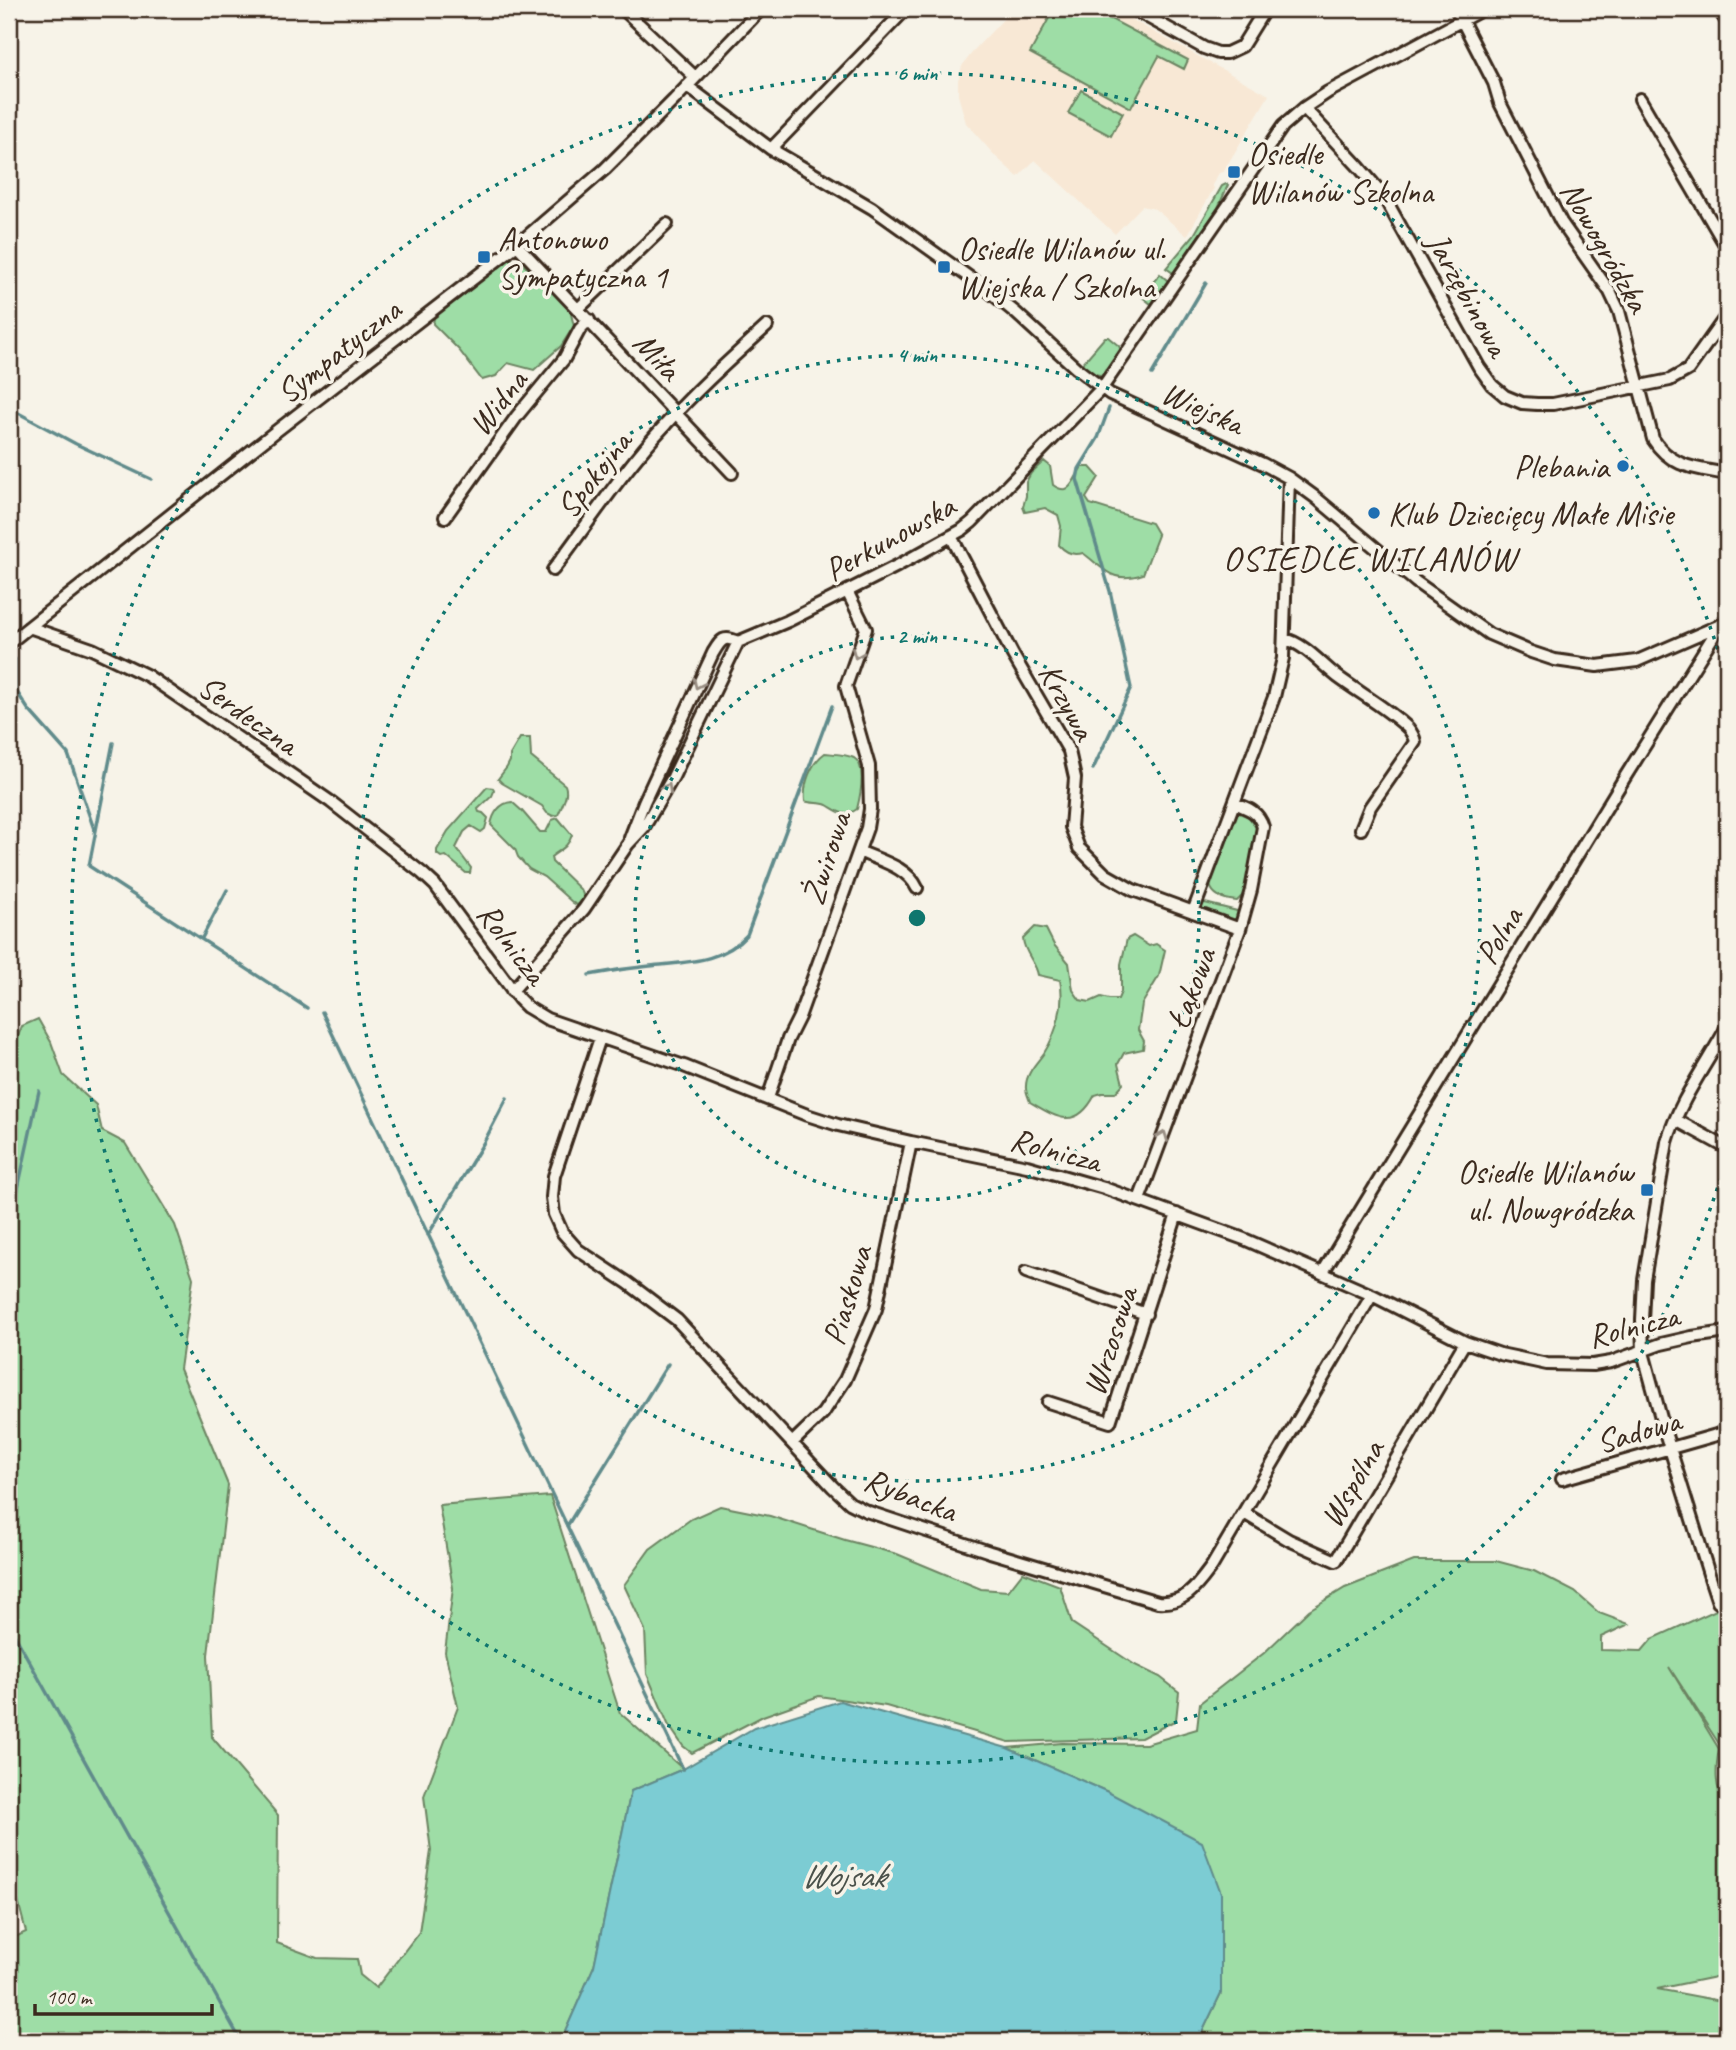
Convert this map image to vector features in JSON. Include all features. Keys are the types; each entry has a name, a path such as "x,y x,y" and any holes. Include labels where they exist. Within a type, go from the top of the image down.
{"street":[{"name":"Wiejska","path":"622,9 691,82 771,149 872,208 1000,299 1102,388 1119,399 1289,478 1392,564 1489,634 1531,652 1597,666 1626,663 1650,656 1723,624"},
{"name":"Sympatyczna","path":"9,643 517,244 605,169 761,9"},
{"path":"771,149 906,9"},
{"path":"1133,9 1218,53 1227,53 1242,46 1265,9"},
{"name":"Nowogródzka","path":"1456,9 1555,210 1574,243 1615,301 1653,439 1660,451 1676,462 1727,474"},
{"name":"Perkunowska","path":"512,991 584,908 628,844 644,827 673,776 738,642 788,621 847,591 962,530 983,513 1102,388 1283,126 1328,92 1483,9"},
{"path":"1720,9 1727,19"},
{"path":"1640,99 1727,248"},
{"name":"Jarzębinowa","path":"1304,108 1382,195 1488,381 1499,391 1518,401 1553,404 1670,380 1688,370 1727,315"},
{"path":"578,309 667,224"},
{"name":"Miła","path":"517,244 732,472"},
{"name":"Widna","path":"445,517 517,416 564,359 580,329 589,320"},
{"name":"Spokojna","path":"553,570 634,461 689,398 767,326"},
{"name":"Łąkowa","path":"1193,912 1274,697 1283,658 1289,478"},
{"name":"Krzywa","path":"951,536 1013,655 1069,751 1075,778 1071,827 1079,848 1094,864 1121,884 1144,895 1240,929"},
{"name":"Żwirowa","path":"768,1098 869,818 869,766 846,687 866,629 847,591"},
{"name":"Polna","path":"1323,1272 1625,777 1723,624"},
{"name":"Serdeczna","path":"29,627 92,649 148,676 331,802 422,873"},
{"name":"Perkunowska","path":"628,844 644,802 713,653 722,640 729,638 738,642"},
{"path":"1285,639 1292,641 1396,718 1413,735 1415,742 1370,807 1362,829"},
{"name":"Łąkowa","path":"1139,1200 1240,929 1251,890 1263,827 1256,813 1234,803"},
{"path":"859,851 905,872 913,878 917,888"},
{"name":"Rolnicza","path":"422,873 450,904 512,991 537,1014 695,1070 807,1115 911,1142 1038,1168 1139,1200 1323,1272 1465,1342 1500,1354 1558,1365 1593,1365 1611,1362 1661,1344 1727,1332"},
{"path":"1723,1600 1671,1448 1643,1352 1642,1320 1648,1256 1667,1142 1676,1120 1727,1027"},
{"name":"Rybacka","path":"600,1038 554,1176 554,1214 562,1232 578,1250 677,1320 850,1503 866,1511 990,1552 1158,1602 1177,1600 1196,1587 1212,1566 1372,1295"},
{"path":"1676,1120 1727,1148"},
{"name":"Piaskowa","path":"792,1443 823,1413 845,1380 876,1309 911,1142"},
{"name":"Wrzosowa","path":"1048,1402 1110,1422 1177,1214"},
{"path":"1026,1272 1146,1314"},
{"name":"Wspólna","path":"1244,1513 1289,1540 1336,1561 1465,1342"},
{"name":"Sadowa","path":"1562,1479 1727,1432"}],"shaded area":[{"path":"1013,9 1112,9 1269,95 1223,172 1219,173 1212,185 1214,188 1187,236 1155,209 1142,206 1115,234 1035,160 1018,177 966,123 958,95 962,66"}],"green space":[{"path":"1054,9 1092,9 1188,60 1184,69 1159,56 1131,108 1030,53"},
{"path":"1081,90 1123,113 1111,136 1068,113"},
{"path":"1228,185 1218,208 1173,273 1166,268 1194,235 1222,186"},
{"path":"510,259 522,263 570,310 574,326 561,346 534,370 508,363 496,376 482,380 459,350 433,324 434,318"},
{"path":"1160,274 1168,281 1151,304 1141,296"},
{"path":"1105,337 1119,346 1121,351 1101,375 1090,374 1081,365"},
{"path":"1044,461 1050,466 1053,485 1064,489 1071,485 1082,467 1090,467 1099,477 1086,498 1090,504 1151,523 1158,535 1143,574 1132,577 1116,576 1083,553 1067,552 1059,545 1061,526 1058,515 1045,508 1025,512 1023,507 1026,482"},
{"path":"520,738 530,738 531,757 565,785 566,796 558,815 547,813 542,806 498,779 507,767 510,755"},
{"path":"825,753 847,756 858,762 861,790 857,809 852,812 842,813 824,804 805,801 809,774"},
{"path":"487,787 493,788 492,796 478,809 488,818 485,829 481,832 471,826 464,832 456,848 471,868 470,873 466,873 446,856 437,854 437,850 448,831"},
{"path":"512,802 540,832 546,832 552,820 558,818 572,835 566,846 551,857 552,862 581,890 583,899 577,905 544,877 529,869 518,857 515,849 491,825 498,809"},
{"path":"1237,812 1249,817 1258,831 1246,892 1237,901 1220,897 1210,885"},
{"path":"1201,902 1237,911 1241,914 1238,923 1202,911"},
{"path":"1035,927 1046,929 1054,945 1069,963 1073,990 1080,1000 1090,1002 1101,997 1118,999 1121,992 1121,964 1127,939 1133,936 1149,946 1156,944 1165,950 1159,976 1142,1004 1138,1030 1144,1041 1143,1049 1124,1053 1118,1064 1123,1084 1115,1093 1095,1095 1081,1114 1073,1117 1057,1116 1040,1108 1030,1102 1026,1090 1030,1072 1053,1036 1059,1018 1061,998 1060,980 1038,975 1025,949 1023,939"},
{"path":"38,1019 51,1042 63,1075 96,1105 102,1131 125,1143 175,1225 193,1278 180,1369 228,1485 208,1655 212,1737 278,1815 277,1943 317,1958 357,1959 360,1975 376,1988 419,1932 431,1851 424,1796 458,1707 445,1652 453,1588 439,1505 550,1496 620,1713 683,1769 631,1791 594,1966 561,2041 9,2041 9,1940 26,1932 18,1901 9,1904 9,1058 22,1026"},
{"path":"720,1506 770,1516 897,1554 981,1589 1008,1591 1023,1572 1060,1586 1072,1623 1135,1665 1160,1677 1179,1692 1176,1720 1141,1738 1009,1742 886,1706 819,1696 763,1716 692,1753 683,1746 668,1724 647,1674 645,1630 624,1585 650,1549 691,1519"},
{"path":"1414,1561 1496,1561 1534,1571 1575,1592 1599,1613 1629,1624 1601,1637 1601,1650 1642,1651 1652,1639 1727,1605 1727,1756 1669,1667 1719,1749 1719,1792 1727,1803 1727,1970 1715,1977 1657,1989 1727,2002 1727,2041 1198,2041 1221,1993 1108,1792 1007,1748 1062,1743 1146,1744 1197,1729 1200,1703 1264,1653 1309,1610 1345,1588"}],"water":[{"name":"Wojsak","path":"840,1701 1007,1748 1108,1792 1202,1842 1221,1893 1221,1993 1198,2041 561,2041 594,1966 631,1791 683,1769 754,1728"}],"waterway":[{"path":"1152,374 1206,283"},
{"path":"9,408 76,444 151,479"},
{"path":"1093,769 1131,688 1110,591 1077,479 1079,469 1098,438 1109,408"},
{"path":"15,659 15,689 28,709 68,754 95,832"},
{"path":"589,975 702,960 726,951 747,935 832,706"},
{"path":"113,743 89,866 307,1008"},
{"path":"202,938 227,890"},
{"path":"322,1012 683,1769"},
{"path":"9,1230 39,1091"},
{"path":"428,1235 507,1098"},
{"path":"567,1526 668,1364"},
{"path":"9,1625 241,2041"}],"place":[{"name":"Osiedle Wilanów Szkolna","path":"1234,172"},
{"name":"Antonowo Sympatyczna 1","path":"484,257"},
{"name":"Osiedle Wilanów ul. Wiejska / Szkolna","path":"944,267"},
{"name":"Plebania","path":"1623,466"},
{"name":"Klub Dziecięcy Małe Misie","path":"1374,513"},
{"name":"Osiedle Wilanów ul. Nowgródzka","path":"1647,1190"}],"district":[{"name":"OSIEDLE WILANÓW","path":"1370,558"}]}
